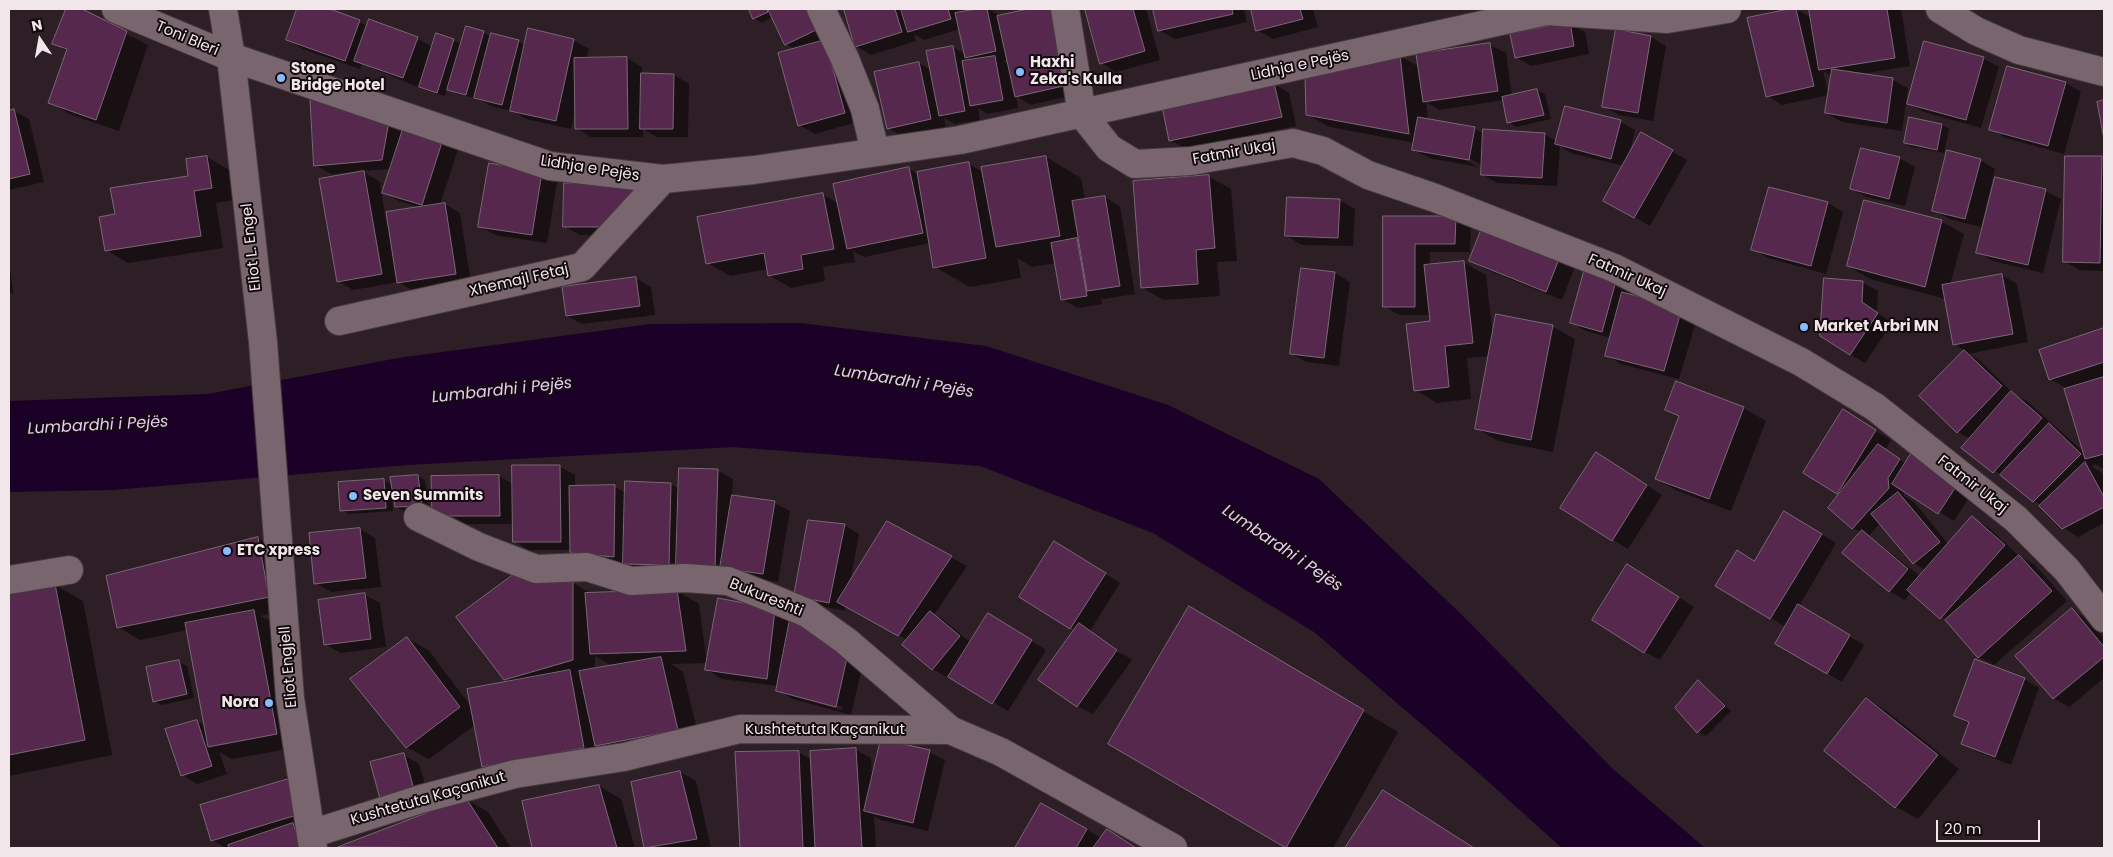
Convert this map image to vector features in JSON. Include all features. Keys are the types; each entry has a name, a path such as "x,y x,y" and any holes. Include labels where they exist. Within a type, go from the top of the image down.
{"street":[{"name":"Toni Bleri","path":"116,9 231,57"},
{"name":"Eliot L. Engel","path":"223,9 231,57 263,342 274,486"},
{"path":"822,9 865,109 875,152"},
{"path":"1065,9 1082,114"},
{"name":"Lidhja e Pejës","path":"231,57 550,166 663,179 754,170 960,140 1546,12 1666,19 1727,9"},
{"path":"1940,9 1976,31 2019,50 2104,72"},
{"name":"Fatmir Ukaj","path":"1082,114 1109,148 1135,164 1192,161 1293,143 1323,151 1368,175 1435,198 1614,268 1703,311 1800,362 1874,407 2016,519 2067,570 2104,618"},
{"name":"Xhemajl Fetaj","path":"339,322 582,267 663,179"},
{"name":"Eliot Engjell","path":"274,486 290,698 312,841"},
{"name":"Bukureshti","path":"418,517 479,547 536,569 587,567 631,581 686,578 728,581 766,596 807,614 846,641 950,730"},
{"path":"9,580 69,570"},
{"name":"Kushtetuta Kaçanikut","path":"312,841 421,799 515,774 624,757 740,730 950,730 1001,752 1173,848"}],"water":[{"name":"Lumbardhi i Pejës","path":"801,323 986,346 1168,405 1319,479 1463,616 1613,769 1705,848 1562,848 1474,769 1314,632 1153,533 980,466 733,447 408,465 113,490 9,492 9,401 208,394 398,358 650,324"}],"building":[{"path":"66,9 82,9 127,31 96,120 48,103 67,49 52,44"},
{"path":"297,9 330,9 360,20 345,61 286,40"},
{"path":"749,9 767,9 768,12 753,19"},
{"path":"768,9 811,9 820,28 785,45"},
{"path":"844,9 895,9 902,32 855,47"},
{"path":"901,9 948,9 951,19 908,32"},
{"path":"987,9 996,51 965,58 955,13"},
{"path":"1028,9 1055,9 1072,84 1015,97 997,16"},
{"path":"1085,9 1133,9 1145,51 1100,64"},
{"path":"1153,9 1232,9 1233,14 1158,31"},
{"path":"1251,9 1300,9 1303,19 1256,31"},
{"path":"1796,9 1814,86 1766,97 1747,18"},
{"path":"1809,9 1887,9 1895,58 1819,70"},
{"path":"369,19 418,37 403,78 354,61"},
{"path":"1570,22 1574,46 1515,58 1510,34"},
{"path":"466,26 484,31 466,95 447,90"},
{"path":"528,28 574,39 556,121 510,111"},
{"path":"1616,29 1651,36 1638,113 1602,107"},
{"path":"436,33 454,39 437,93 419,87"},
{"path":"491,33 519,40 502,105 474,98"},
{"path":"825,40 845,113 798,126 778,53"},
{"path":"1924,41 1984,57 1966,120 1907,104"},
{"path":"1490,43 1498,91 1423,102 1416,54"},
{"path":"953,46 965,111 939,116 926,51"},
{"path":"1400,55 1409,134 1306,115 1305,77"},
{"path":"995,56 1003,100 970,106 962,61"},
{"path":"627,57 628,129 575,129 574,58"},
{"path":"919,62 931,119 887,129 874,72"},
{"path":"2007,66 2066,82 2048,146 1989,130"},
{"path":"1832,69 1893,78 1887,123 1825,113"},
{"path":"641,73 674,74 673,129 640,129"},
{"path":"1274,83 1282,117 1169,141 1162,106"},
{"path":"1537,89 1544,115 1507,123 1502,97"},
{"path":"310,92 390,116 382,160 314,166"},
{"path":"2104,100 2104,139 2097,102"},
{"path":"1565,106 1621,120 1611,159 1555,144"},
{"path":"14,109 30,174 9,179 9,111"},
{"path":"1418,117 1475,127 1469,160 1412,150"},
{"path":"1909,117 1942,124 1937,150 1904,143"},
{"path":"404,126 443,139 422,205 382,193"},
{"path":"1483,129 1545,133 1542,178 1481,175"},
{"path":"1641,132 1673,150 1634,218 1603,201"},
{"path":"1861,148 1900,157 1889,199 1850,189"},
{"path":"1947,150 1981,159 1965,219 1932,211"},
{"path":"207,156 212,188 194,191 201,236 105,251 99,217 115,214 110,188 188,176 186,159"},
{"path":"1046,156 1060,236 996,247 981,167"},
{"path":"2065,156 2102,156 2100,263 2063,262"},
{"path":"969,162 986,258 933,268 917,172"},
{"path":"489,163 542,172 532,235 478,227"},
{"path":"909,167 923,233 847,249 833,184"},
{"path":"364,171 382,274 337,282 319,179"},
{"path":"1209,175 1215,248 1196,250 1198,284 1141,288 1133,181"},
{"path":"1995,177 2046,189 2028,265 1976,253"},
{"path":"564,183 639,184 613,227 563,227"},
{"path":"1769,187 1828,202 1811,266 1751,250"},
{"path":"823,193 834,249 801,255 803,269 768,276 764,253 706,264 697,217"},
{"path":"1105,196 1120,286 1087,291 1072,201"},
{"path":"1287,197 1340,199 1338,238 1285,236"},
{"path":"1864,200 1942,220 1925,287 1847,266"},
{"path":"445,203 456,274 397,283 386,212"},
{"path":"1383,216 1456,216 1455,244 1415,244 1415,307 1383,307"},
{"path":"1482,228 1559,259 1546,292 1469,261"},
{"path":"1077,238 1087,296 1061,300 1051,243"},
{"path":"1464,261 1473,343 1445,346 1449,387 1414,391 1406,324 1430,321 1424,265"},
{"path":"1301,268 1335,272 1324,358 1290,354"},
{"path":"1585,268 1617,277 1602,332 1570,323"},
{"path":"2002,274 2013,334 1953,345 1942,285"},
{"path":"636,277 640,306 566,316 562,287"},
{"path":"1824,278 1863,281 1862,302 1878,313 1850,355 1820,336"},
{"path":"1622,292 1682,308 1664,371 1605,356"},
{"path":"1496,314 1553,325 1531,440 1475,429"},
{"path":"2104,328 2104,362 2049,380 2039,350"},
{"path":"1964,350 2002,386 1957,433 1919,396"},
{"path":"2104,377 2104,454 2085,459 2064,389"},
{"path":"1676,381 1744,407 1709,499 1655,479 1679,416 1665,410"},
{"path":"2011,391 2042,418 1993,473 1961,448"},
{"path":"1843,409 1876,430 1837,494 1803,473"},
{"path":"2049,423 2081,454 2033,502 2000,475"},
{"path":"1878,444 1900,459 1888,478 1889,488 1852,529 1828,508"},
{"path":"1596,452 1647,485 1612,541 1560,508"},
{"path":"1912,452 1959,482 1938,514 1892,484"},
{"path":"2085,462 2104,497 2104,507 2062,529 2039,506"},
{"path":"512,465 560,465 561,542 513,542"},
{"path":"679,468 718,469 715,568 676,566"},
{"path":"418,475 422,506 395,507 390,477"},
{"path":"499,475 500,516 432,516 431,476"},
{"path":"384,479 386,508 340,511 338,482"},
{"path":"625,481 671,483 669,565 623,564"},
{"path":"615,485 614,557 570,553 569,486"},
{"path":"1898,492 1940,542 1913,564 1871,514"},
{"path":"732,495 775,501 763,574 720,568"},
{"path":"1784,511 1822,534 1770,619 1715,586 1737,550 1754,561"},
{"path":"1972,516 2005,545 1940,619 1907,590"},
{"path":"808,520 845,524 829,603 794,596"},
{"path":"887,521 952,556 898,636 837,602"},
{"path":"360,528 366,578 314,584 309,533"},
{"path":"1862,530 1908,569 1889,592 1842,553"},
{"path":"258,537 269,597 117,628 106,576"},
{"path":"1054,541 1106,573 1070,629 1019,597"},
{"path":"2019,555 2052,591 1978,658 1945,620"},
{"path":"1627,564 1679,597 1644,653 1592,620"},
{"path":"517,572 573,582 573,660 504,680 456,617"},
{"path":"55,584 85,740 9,755 9,593"},
{"path":"677,590 686,651 590,654 585,593"},
{"path":"365,593 371,639 324,645 318,600"},
{"path":"718,598 775,609 767,679 705,670"},
{"path":"1798,604 1850,635 1827,674 1775,644"},
{"path":"1189,606 1364,710 1286,848 1108,744"},
{"path":"2072,608 2104,647 2104,657 2053,699 2015,656"},
{"path":"254,610 277,734 208,747 185,623"},
{"path":"930,611 960,636 932,670 902,645"},
{"path":"988,613 1032,640 992,704 948,677"},
{"path":"790,619 848,653 836,707 776,691"},
{"path":"1079,623 1117,650 1077,707 1038,680"},
{"path":"407,637 460,707 406,748 350,679"},
{"path":"661,657 678,730 595,746 579,671"},
{"path":"1975,659 2025,678 1995,757 1961,744 1969,722 1954,716"},
{"path":"179,660 187,694 153,702 146,667"},
{"path":"570,670 584,748 482,767 467,689"},
{"path":"1698,680 1725,706 1697,733 1675,708"},
{"path":"1866,698 1938,755 1895,808 1824,751"},
{"path":"197,720 212,766 181,776 165,729"},
{"path":"881,739 930,750 913,823 864,811"},
{"path":"856,748 862,848 815,848 810,751"},
{"path":"799,751 803,848 740,848 735,752"},
{"path":"404,753 416,797 382,806 370,762"},
{"path":"680,771 697,839 644,848 631,782"},
{"path":"289,779 300,814 211,841 200,805"},
{"path":"599,785 617,848 532,848 522,801"},
{"path":"1383,790 1474,848 1345,848"},
{"path":"466,798 498,848 338,847"},
{"path":"1041,803 1087,829 1076,848 1015,848"},
{"path":"293,823 301,848 229,848 228,845"},
{"path":"1107,829 1136,848 1093,848"}],"place":[{"name":"Haxhi Zeka's Kulla","path":"1020,72"},
{"name":"Stone Bridge Hotel","path":"281,78"},
{"name":"Market Arbri MN","path":"1804,327"},
{"name":"Seven Summits","path":"353,496"},
{"name":"ETC xpress","path":"227,551"},
{"name":"Nora","path":"269,703"}]}
